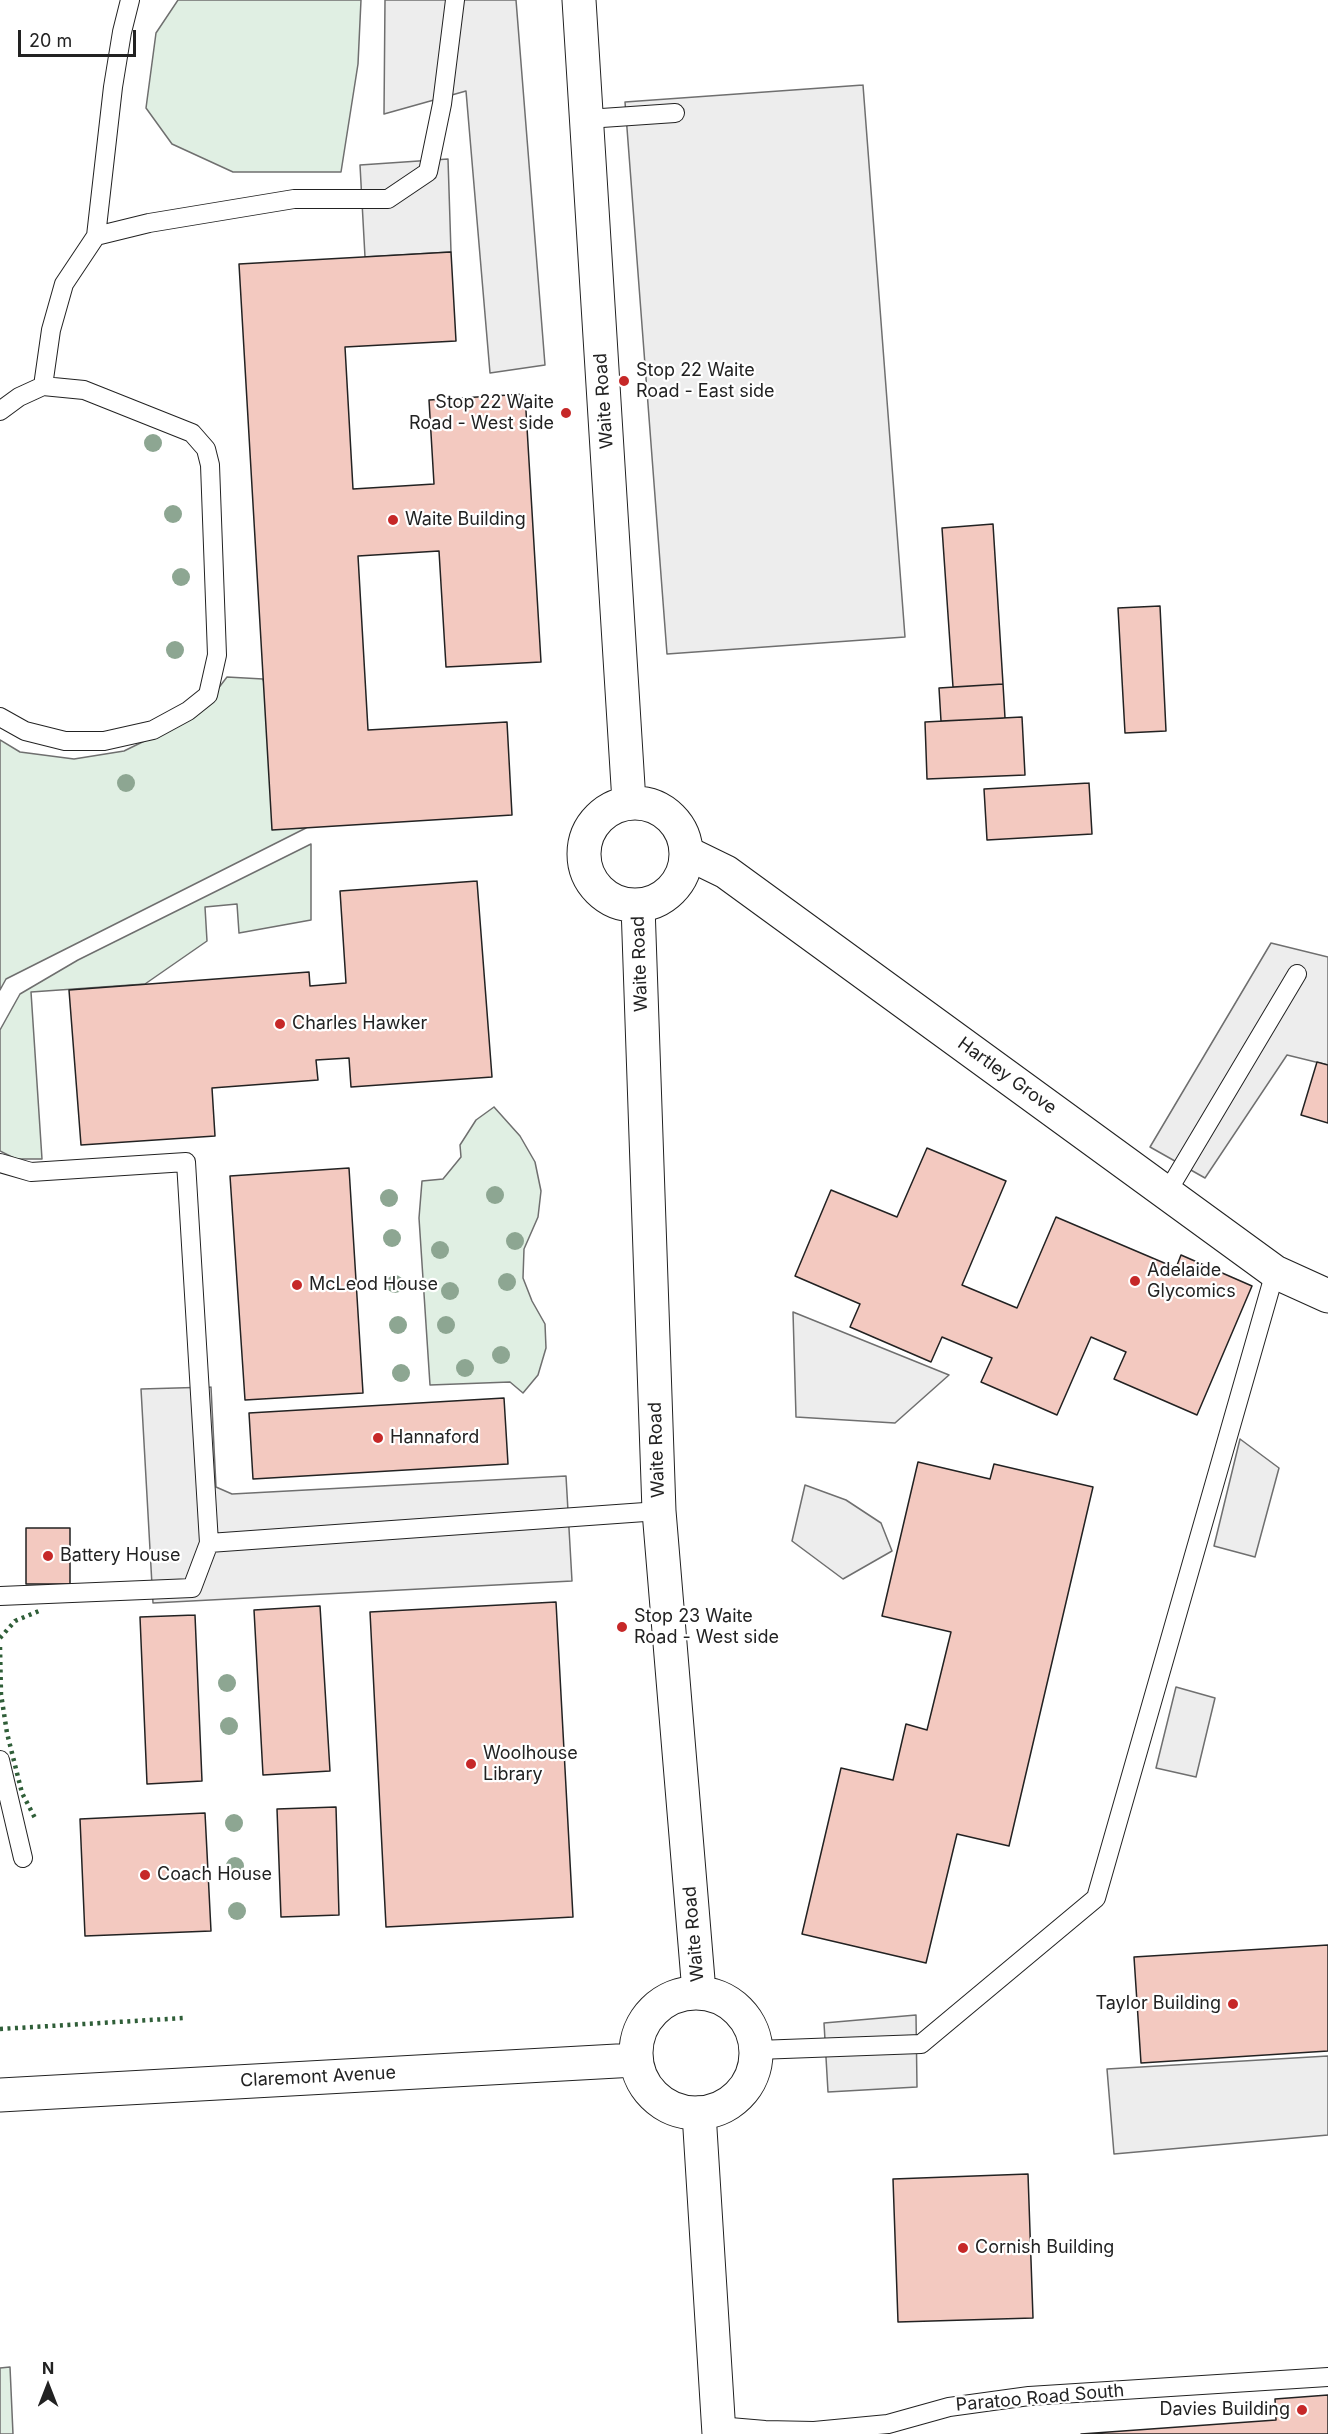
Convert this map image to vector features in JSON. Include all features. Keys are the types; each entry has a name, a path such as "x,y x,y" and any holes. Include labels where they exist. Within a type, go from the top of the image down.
{"street":[{"name":"Waite Road","path":"579,0 629,802"},
{"path":"629,802 647,804 664,810 677,823 684,836 687,853 684,872 675,887 661,898 638,906 620,903 604,895 592,882 585,865 584,848 588,832 598,817 613,807 629,802"},
{"name":"Hartley Grove","path":"687,853 726,872 1275,1272 1328,1296"},
{"name":"Waite Road","path":"638,906 659,1511 699,1992"},
{"path":"699,1992 719,1997 737,2008 750,2025 757,2050 754,2071 744,2090 719,2109 699,2113 678,2111 659,2101 644,2086 635,2060 636,2039 645,2019 660,2004 678,1995 699,1992"},
{"name":"Claremont Avenue","path":"0,2096 635,2060"},
{"path":"699,2113 719,2430"}],"lane":[{"path":"43,386 51,330 64,284 96,236 115,76 130,0"},
{"path":"96,236 149,223 294,199 388,199 428,172 442,104 455,0"},
{"path":"587,119 675,113"},
{"path":"0,411 19,397 43,386 84,390 192,433 206,449 210,465 217,655 208,695 188,711 153,730 104,741 65,741 25,731 0,717"},
{"path":"1166,1194 1297,974"},
{"path":"0,1163 31,1172 186,1162 209,1543 192,1588 0,1596"},
{"path":"757,2050 921,2044 1096,1898 1275,1272"},
{"path":"209,1543 659,1511"},
{"path":"0,1760 23,1858"},
{"name":"Paratoo Road South","path":"719,2430 890,2429 949,2407 1029,2396 1328,2377"}],"green space":[{"path":"178,0 361,0 358,64 341,172 233,172 172,144 146,108 156,33"},
{"path":"227,677 263,679 306,828 6,979 0,990 0,740 20,752 74,759 124,751 169,729 204,707"},
{"path":"311,844 311,920 239,933 237,904 205,907 207,941 145,984 31,992 42,1159 16,1159 0,1151 0,1030 20,994 78,960"},
{"path":"494,1107 520,1136 535,1162 541,1191 538,1217 524,1249 523,1278 532,1301 545,1324 546,1348 538,1375 523,1393 510,1382 430,1385 419,1218 422,1181 443,1179 461,1157 460,1145 476,1120"},
{"path":"10,2367 13,2434 0,2434 0,2368"}],"shaded area":[{"path":"385,0 516,0 545,365 490,373 466,91 384,114"},
{"path":"863,85 905,637 667,654 625,102"},
{"path":"448,159 451,252 365,257 360,165"},
{"path":"1271,943 1328,957 1328,1065 1287,1055 1205,1178 1150,1147"},
{"path":"793,1312 949,1375 895,1423 796,1417"},
{"path":"211,1387 216,1487 232,1494 566,1476 572,1581 153,1603 141,1389"},
{"path":"1240,1439 1279,1468 1255,1557 1214,1546"},
{"path":"805,1485 846,1500 881,1523 892,1551 843,1579 792,1541"},
{"path":"1176,1687 1215,1698 1196,1777 1156,1768"},
{"path":"916,2015 917,2087 828,2092 824,2023"},
{"path":"1328,2056 1328,2135 1114,2154 1107,2069"}],"building":[{"name":"Waite Building","path":"451,252 456,341 345,347 353,489 434,484 429,400 525,394 541,662 446,667 439,551 358,556 368,730 507,722 512,815 272,830 239,264"},
{"path":"993,524 1003,684 953,687 942,528"},
{"path":"1160,606 1166,731 1125,733 1118,608"},
{"path":"1003,684 1005,718 941,721 939,688"},
{"path":"1022,717 1025,775 927,779 925,722"},
{"path":"1089,783 1092,834 987,840 984,789"},
{"name":"Charles Hawker","path":"477,881 492,1077 351,1087 349,1058 316,1060 318,1080 212,1088 215,1136 81,1145 69,990 309,972 310,986 346,983 340,891"},
{"path":"1317,1062 1328,1065 1328,1123 1301,1115"},
{"name":"Adelaide Glycomics","path":"927,1148 1006,1181 962,1285 1017,1308 1056,1217 1176,1268 1181,1255 1252,1286 1197,1415 1114,1379 1126,1352 1091,1337 1057,1415 981,1382 992,1358 942,1337 931,1362 850,1327 860,1304 795,1276 831,1190 897,1217"},
{"name":"McLeod House","path":"349,1168 363,1393 245,1400 230,1176"},
{"name":"Hannaford","path":"504,1398 508,1464 253,1479 249,1413"},
{"path":"918,1462 990,1479 994,1464 1093,1487 1009,1846 957,1834 926,1963 802,1934 841,1768 893,1780 906,1724 927,1730 951,1632 882,1616"},
{"name":"Battery House","path":"26,1528 70,1528 70,1584 26,1584"},
{"name":"Woolhouse Library","path":"556,1602 573,1917 386,1927 370,1612"},
{"path":"320,1606 330,1771 263,1775 254,1610"},
{"path":"195,1615 202,1781 147,1784 140,1617"},
{"path":"336,1807 339,1915 281,1917 277,1809"},
{"name":"Coach House","path":"205,1813 211,1931 85,1936 80,1819"},
{"name":"Taylor Building","path":"1328,1945 1328,2051 1141,2063 1134,1957"},
{"name":"Cornish Building","path":"1028,2174 1033,2318 898,2322 893,2179"},
{"name":"Davies Building","path":"1328,2395 1328,2434 1081,2434 1276,2420 1275,2399"}],"hedge":[{"path":"0,1638 15,1621 39,1611"},
{"path":"0,1647 1,1694 7,1733 22,1793 36,1820"},
{"path":"0,2029 184,2018"}],"place":[{"name":"Stop 22 Waite Road - East side","path":"624,381"},
{"name":"Stop 22 Waite Road - West side","path":"566,413"},
{"name":"Waite Building","path":"393,520"},
{"name":"Charles Hawker","path":"280,1024"},
{"name":"Adelaide Glycomics","path":"1135,1281"},
{"name":"McLeod House","path":"297,1285"},
{"name":"Hannaford","path":"378,1438"},
{"name":"Battery House","path":"48,1556"},
{"name":"Stop 23 Waite Road - West side","path":"622,1627"},
{"name":"Woolhouse Library","path":"471,1764"},
{"name":"Coach House","path":"145,1875"},
{"name":"Taylor Building","path":"1233,2004"},
{"name":"Cornish Building","path":"963,2248"},
{"name":"Davies Building","path":"1302,2410"}]}
